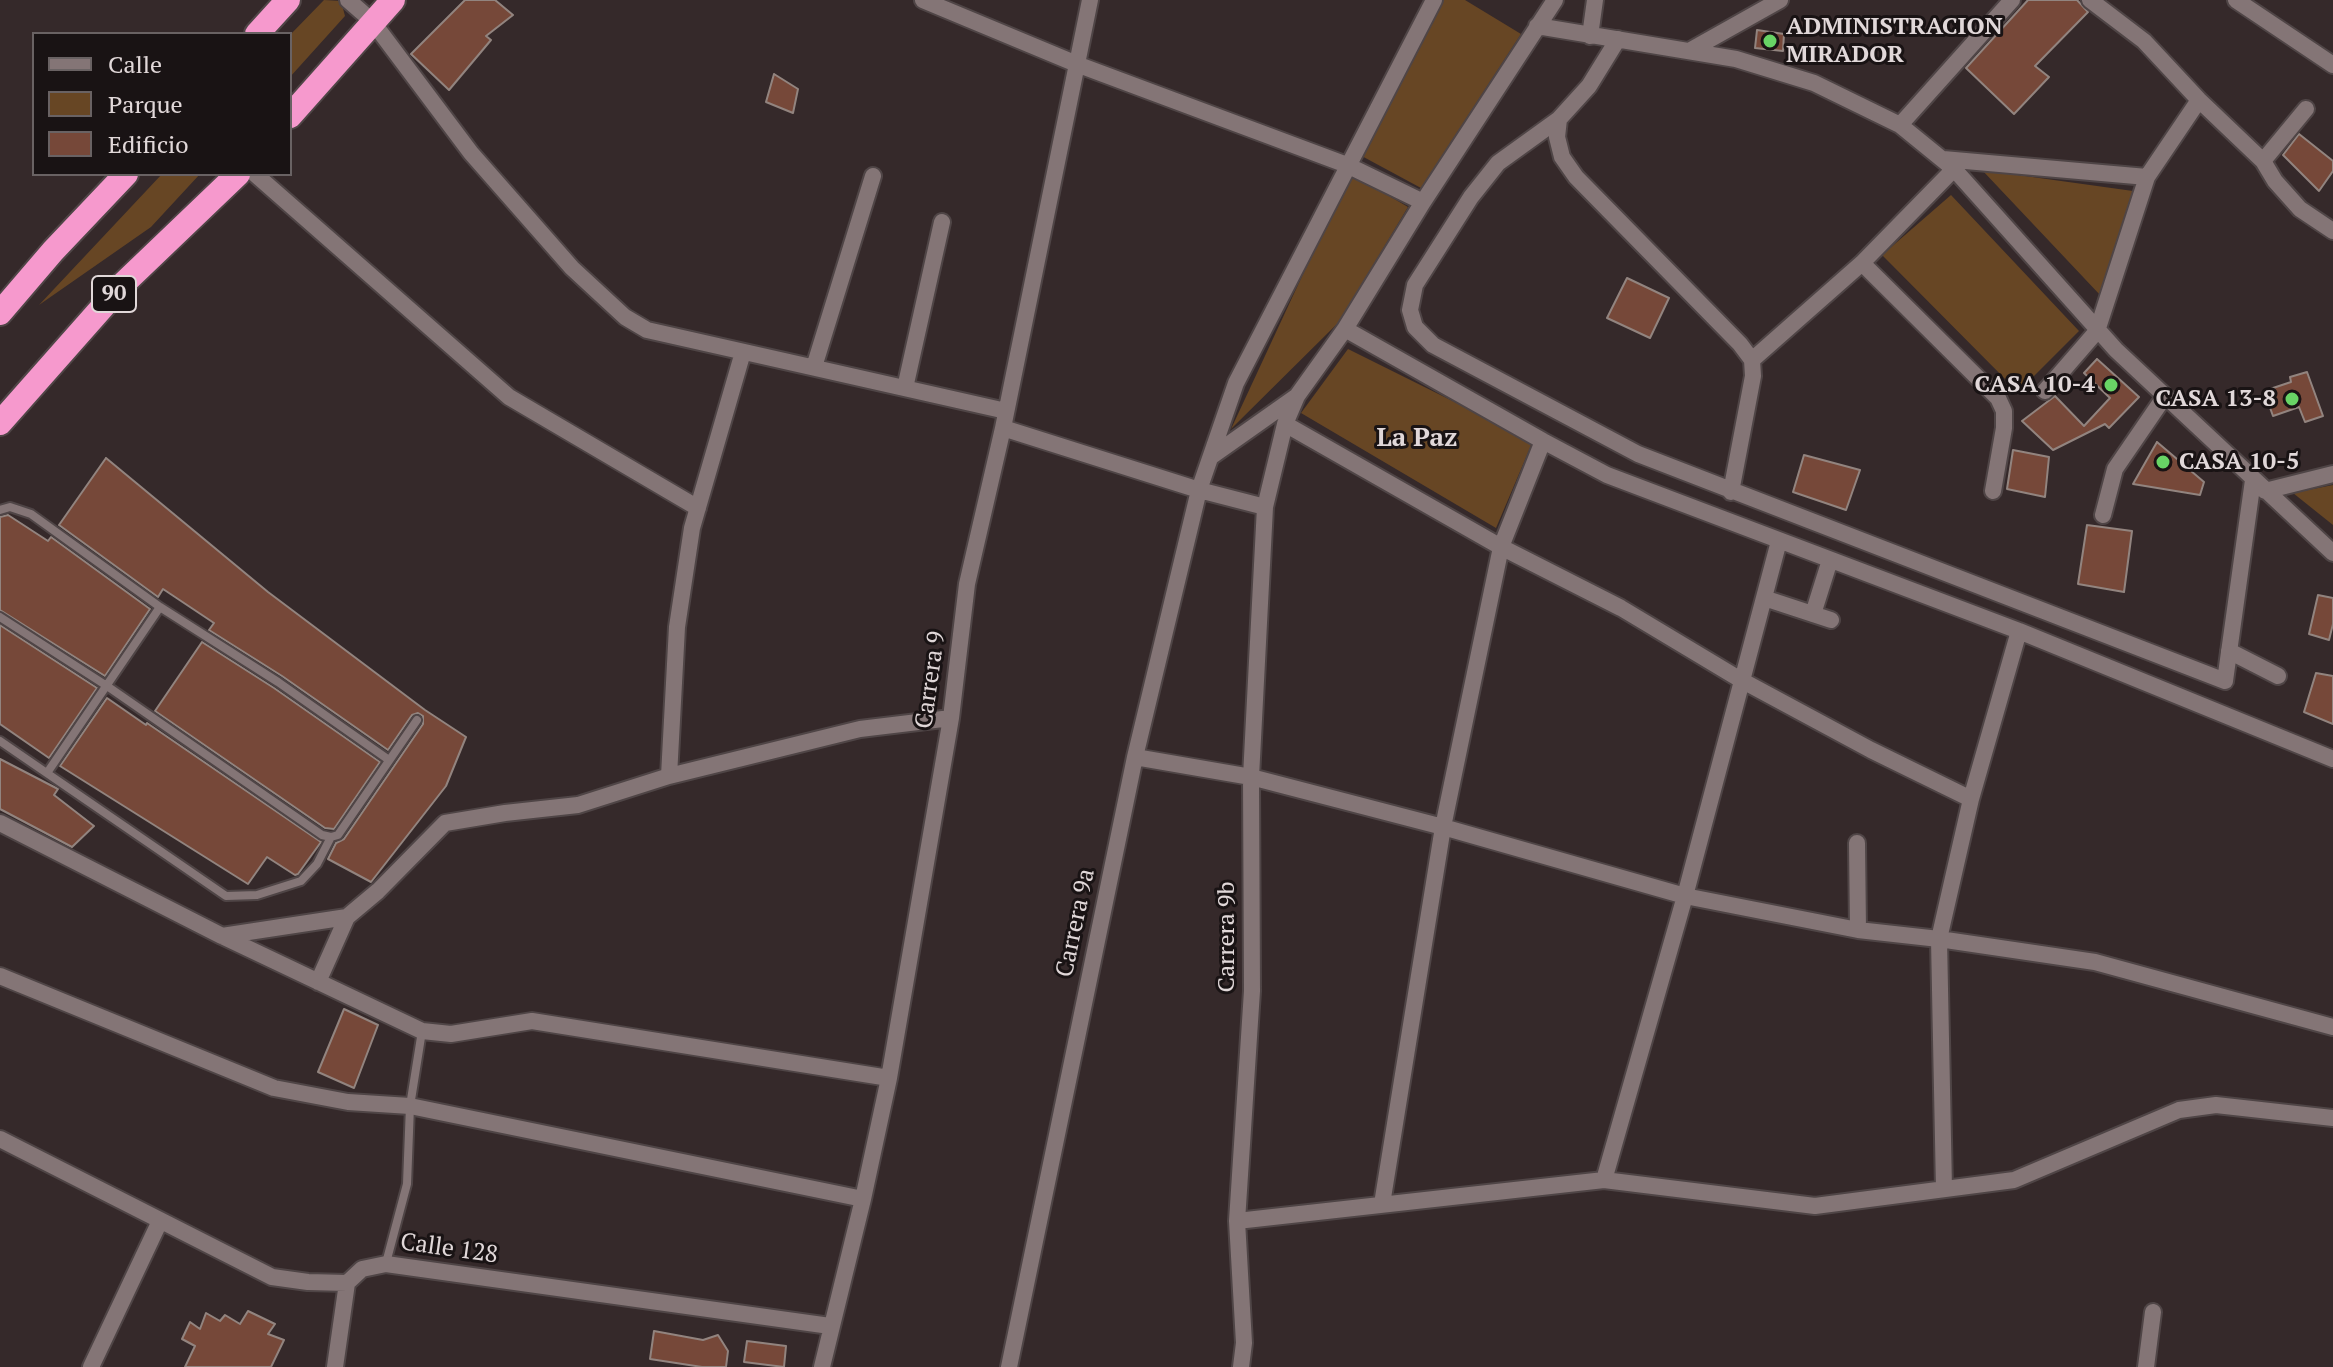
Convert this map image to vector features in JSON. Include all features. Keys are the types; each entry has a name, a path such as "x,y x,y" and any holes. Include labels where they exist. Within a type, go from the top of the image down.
{"highway":[{"path":"259,32 288,0"},
{"path":"292,114 393,0"},
{"path":"0,313 124,176"},
{"name":"90","path":"0,423 122,285 236,176"}],"street":[{"path":"348,0 372,21 471,153 572,268 625,317 647,330 905,388 1199,490 1265,507"},
{"path":"923,0 1079,65 1347,165 1423,202"},
{"name":"Carrera 9","path":"822,1367 889,1078 951,718 967,584 1079,65 1090,0"},
{"name":"Carrera 9a","path":"1009,1367 1135,757 1199,490 1236,383 1434,0"},
{"path":"1211,457 1297,396 1345,329 1423,202 1555,0"},
{"path":"1590,36 1595,0"},
{"path":"1691,50 1780,0"},
{"path":"1900,125 2012,0"},
{"path":"2090,0 2144,41 2199,100 2263,161 2275,181 2300,209 2333,231"},
{"path":"2236,0 2333,65"},
{"path":"1537,26 1736,59 1814,83 1900,125 1948,164 2097,331 2333,553"},
{"path":"1618,39 1589,86 1559,119 1498,163 1471,197 1415,285 1410,310 1415,327 1433,345 1638,454 2225,681 2259,486"},
{"path":"2045,391 2097,331 2147,177 2199,100"},
{"path":"2263,161 2306,109"},
{"path":"1559,119 1557,137 1562,157 1576,177 1740,344 1752,360 1753,376 1731,492"},
{"path":"1948,164 2147,177"},
{"path":"1752,360 1862,263 1948,164"},
{"path":"257,176 509,397 698,508"},
{"path":"814,367 873,176"},
{"path":"905,388 942,222"},
{"path":"1862,263 1998,398 2004,411 2004,428 1993,491"},
{"path":"1345,329 1607,475 2019,631 2333,759"},
{"path":"669,776 677,627 692,528 743,352"},
{"name":"Carrera 9b","path":"1241,1367 1244,1343 1237,1221 1252,991 1251,777 1265,507 1285,424 1297,396"},
{"path":"2103,515 2115,469 2165,396"},
{"path":"1285,424 1501,547 1621,608 1741,680 1871,750 1971,799"},
{"path":"1382,1204 1443,827 1501,547 1543,441"},
{"path":"2259,486 2333,474"},
{"path":"1604,1180 1685,896 1779,541"},
{"path":"1813,614 1830,560"},
{"path":"1764,598 1831,620"},
{"path":"1944,1189 1939,939 1971,799 2019,631"},
{"path":"2229,651 2278,676"},
{"path":"318,982 347,917 378,891 445,823 578,805 669,776 860,729 951,718"},
{"path":"1135,757 1251,777 1443,827 1685,896 1858,930 2095,962 2333,1027"},
{"path":"0,823 222,936 422,1031 451,1034 532,1021 889,1078"},
{"path":"1857,843 1858,930"},
{"path":"222,936 347,917"},
{"path":"0,976 274,1088 348,1102 410,1106 863,1199"},
{"path":"1237,1221 1604,1180 1815,1206 2014,1180 2179,1110 2216,1105 2333,1118"},
{"name":"Calle 128","path":"0,1139 272,1277 347,1283 362,1269 386,1264 830,1326"},
{"path":"91,1367 160,1221"},
{"path":"335,1367 347,1283"},
{"path":"2146,1367 2153,1312"}],"lane":[{"path":"0,510 10,507 31,514 160,607 278,682 389,760"},
{"path":"47,773 160,607"},
{"path":"0,617 107,686 322,835 338,835 417,720"},
{"path":"0,741 226,896 257,895 301,881 317,864 331,837"},
{"path":"386,1264 407,1184 410,1106 422,1031"}],"green space":[{"path":"324,0 341,1 345,16 292,75 292,33"},
{"path":"1440,0 1465,0 1521,34 1421,188 1358,154"},
{"path":"1982,170 2133,191 2101,296"},
{"path":"1350,173 1408,207 1339,322 1231,429"},
{"path":"160,176 198,176 151,227 39,305"},
{"path":"1951,195 2079,331 2018,392 1882,255"},
{"path":"1348,349 1533,441 1496,528 1301,413"},
{"path":"2333,485 2333,525 2293,493"}],"building":[{"path":"465,0 495,0 513,15 486,36 491,40 449,90 411,54"},
{"path":"2028,0 2077,0 2088,12 2035,66 2049,77 2014,114 1966,68"},
{"name":"ADMINISTRACION MIRADOR","path":"1757,30 1784,34 1783,51 1755,48"},
{"path":"774,74 798,89 793,113 766,102"},
{"path":"2299,134 2333,161 2333,171 2319,191 2283,155"},
{"path":"1627,278 1669,298 1650,338 1607,318"},
{"path":"2097,359 2139,397 2109,428 2105,424 2053,450 2022,421 2055,396 2084,426 2110,398 2084,373"},
{"name":"CASA 13-8","path":"2307,372 2323,416 2305,422 2299,407 2273,416 2264,391 2291,382 2290,377"},
{"name":"CASA 10-5","path":"2157,442 2204,482 2200,495 2133,484"},
{"path":"2013,450 2049,457 2045,497 2007,489"},
{"path":"1804,455 1860,470 1846,510 1793,492"},
{"path":"106,458 268,592 425,710 466,737 446,786 371,882 328,859 336,843 344,839 423,724 423,716 418,713 412,715 388,750 282,676 209,630 214,623 163,589 158,597 59,525"},
{"path":"8,515 48,541 51,537 150,609 105,676 0,610 0,517"},
{"path":"2087,525 2132,531 2124,592 2078,584"},
{"path":"2318,595 2333,598 2333,624 2329,640 2309,634"},
{"path":"0,625 97,688 49,758 0,724"},
{"path":"202,642 380,762 334,829 325,828 155,711"},
{"path":"2316,673 2333,676 2333,724 2304,712"},
{"path":"107,698 321,842 298,874 267,857 248,884 60,766"},
{"path":"0,759 58,789 54,795 94,826 72,847 0,809"},
{"path":"344,1009 378,1025 354,1088 318,1072"},
{"path":"248,1311 275,1324 268,1334 284,1340 271,1367 185,1367 195,1346 182,1339 190,1322 200,1329 206,1313 220,1321 225,1315 240,1324"},
{"path":"654,1331 703,1340 718,1335 728,1351 726,1367 702,1367 650,1359"},
{"path":"747,1341 786,1346 784,1367 744,1362"}],"place":[{"name":"ADMINISTRACION MIRADOR","path":"1770,41"},
{"name":"CASA 10-4","path":"2111,385"},
{"name":"CASA 13-8","path":"2292,399"},
{"name":"CASA 10-5","path":"2163,462"}],"district":[{"name":"La Paz","path":"1417,439"}]}
